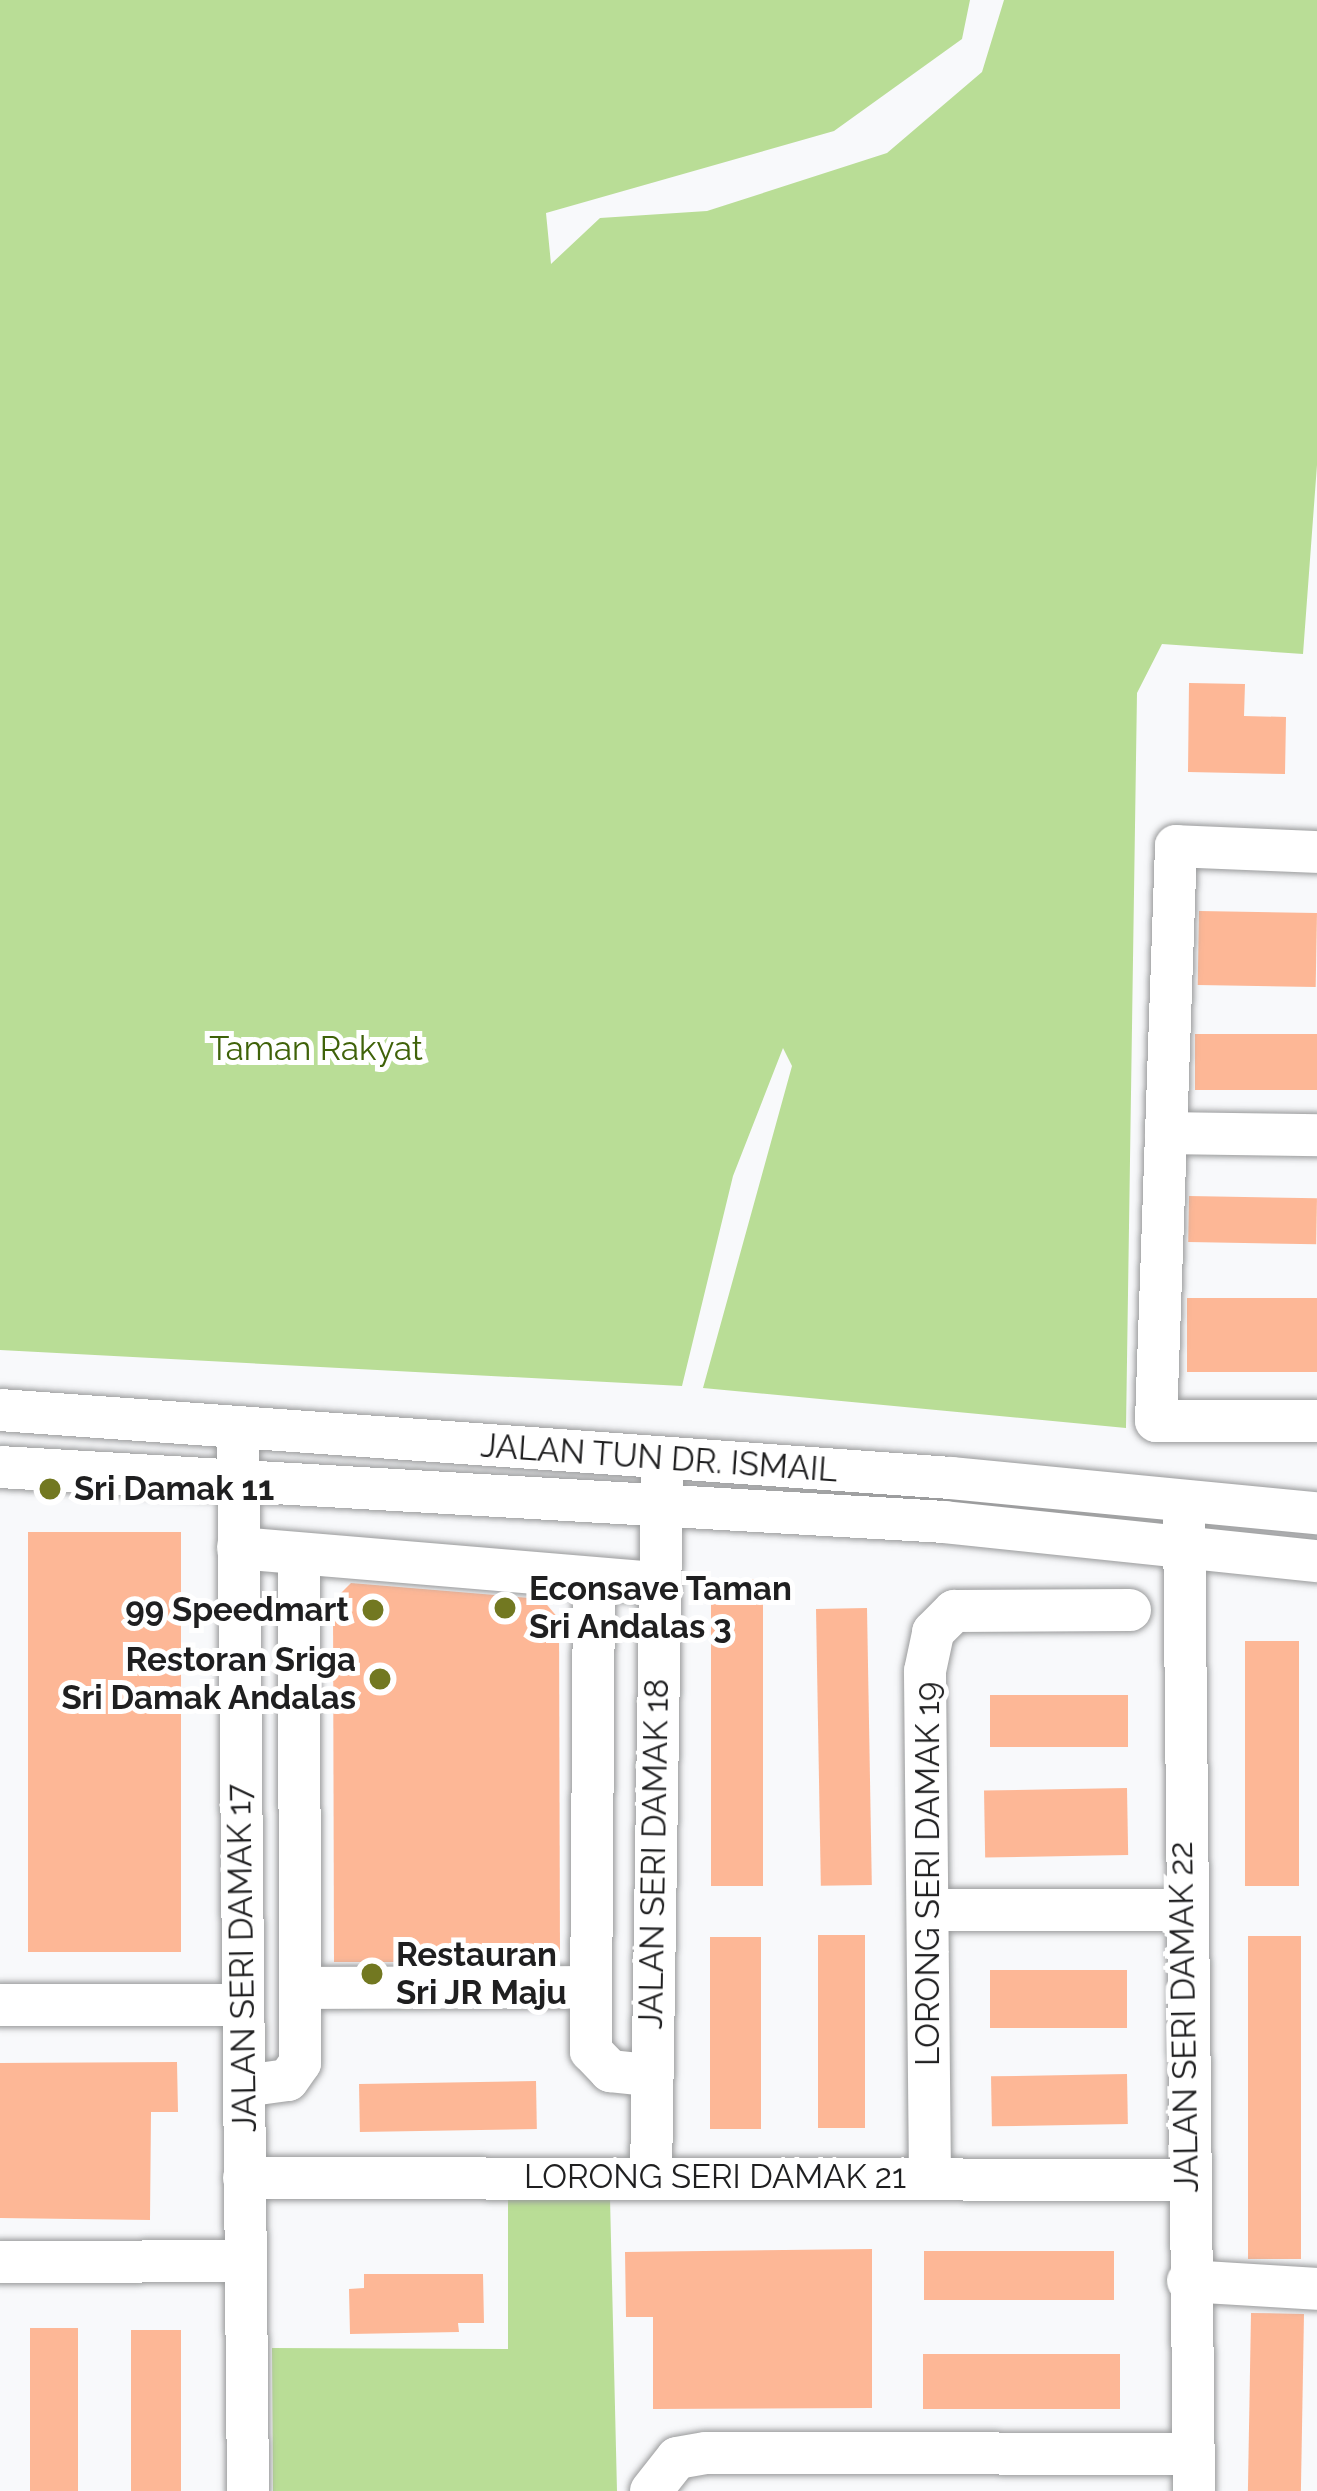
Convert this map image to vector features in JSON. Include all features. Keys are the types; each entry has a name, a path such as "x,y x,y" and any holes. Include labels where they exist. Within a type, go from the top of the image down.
{"street":[{"path":"1317,852 1176,846 1156,1421 1317,1421"},
{"path":"1166,1133 1317,1135"},
{"name":"JALAN TUN DR. ISMAIL","path":"0,1410 238,1424 1185,1498 1317,1513"},
{"name":"JALAN SERI DAMAK 17","path":"238,1424 248,2491"},
{"name":"JALAN SERI DAMAK 18","path":"651,2176 649,2075 663,1460"},
{"name":"JALAN TUN DR. ISMAIL","path":"0,1467 662,1504 1184,1544 1317,1561"},
{"name":"JALAN SERI DAMAK 22","path":"1185,1498 1182,1910 1194,2473"},
{"path":"238,1548 658,1582"},
{"path":"244,2086 296,2073 303,1988 299,1556"},
{"path":"593,1580 591,1988 597,2063 649,2075"},
{"name":"LORONG SERI DAMAK 19","path":"930,2178 925,1672 933,1632 954,1611 1130,1610"},
{"path":"928,1910 1182,1910"},
{"path":"303,1988 591,1988"},
{"path":"0,2005 243,2006"},
{"name":"LORONG SERI DAMAK 21","path":"244,2178 1186,2180"},
{"path":"0,2262 245,2261"},
{"path":"1188,2281 1317,2289"},
{"path":"651,2491 677,2458 706,2452 912,2474 1194,2473"}],"green space":[{"name":"Taman Rakyat","path":"0,0 970,0 962,39 834,131 546,213 551,264 600,218 707,211 887,153 982,72 1004,0 1317,0 1317,465 1303,654 1162,644 1137,693 1126,1428 703,1388 792,1066 783,1048 733,1176 682,1386 0,1350"},
{"path":"508,2197 610,2198 617,2491 273,2491 272,2348 508,2349"}],"building":[{"path":"1189,683 1245,684 1244,716 1286,717 1285,774 1188,772"},
{"path":"1199,911 1317,913 1316,987 1198,985"},
{"path":"1195,1034 1317,1034 1317,1090 1195,1090"},
{"path":"1189,1196 1317,1198 1316,1244 1188,1242"},
{"path":"1187,1298 1317,1298 1317,1372 1187,1372"},
{"path":"28,1532 181,1532 181,1952 28,1952"},
{"path":"711,1579 763,1579 763,1886 711,1886"},
{"path":"351,1583 542,1599 559,1619 560,1962 334,1962 333,1601"},
{"path":"867,1608 872,1885 821,1886 816,1609"},
{"path":"1245,1641 1299,1641 1299,1886 1245,1886"},
{"path":"990,1695 1128,1695 1128,1747 990,1747"},
{"path":"1127,1788 1128,1855 985,1857 984,1790"},
{"path":"818,1935 865,1935 865,2128 818,2128"},
{"path":"1248,1936 1301,1936 1301,2259 1248,2259"},
{"path":"710,1937 761,1937 761,2129 710,2129"},
{"path":"990,1970 1127,1970 1127,2028 990,2028"},
{"path":"177,2062 178,2112 151,2112 150,2220 0,2218 0,2063"},
{"path":"1127,2074 1128,2124 992,2126 991,2076"},
{"path":"536,2081 537,2129 360,2132 359,2084"},
{"path":"872,2249 872,2408 653,2409 653,2317 626,2317 625,2252"},
{"path":"924,2251 1114,2251 1114,2300 924,2300"},
{"path":"364,2274 483,2274 484,2323 458,2323 459,2332 350,2334 349,2289 364,2288"},
{"path":"1251,2313 1304,2314 1301,2491 1248,2491"},
{"path":"30,2328 78,2328 78,2491 30,2491"},
{"path":"131,2330 181,2330 181,2491 131,2491"},
{"path":"923,2354 1120,2354 1120,2409 923,2409"}],"place":[{"name":"Sri Damak 11","path":"50,1489"},
{"name":"Econsave Taman Sri Andalas 3","path":"505,1608"},
{"name":"99 Speedmart","path":"373,1610"},
{"name":"Restoran Sriga Sri Damak Andalas","path":"380,1679"},
{"name":"Restauran Sri JR Maju","path":"372,1974"}]}
